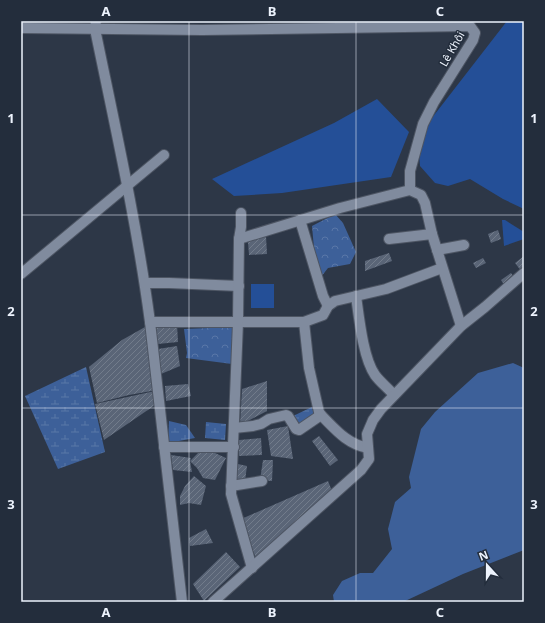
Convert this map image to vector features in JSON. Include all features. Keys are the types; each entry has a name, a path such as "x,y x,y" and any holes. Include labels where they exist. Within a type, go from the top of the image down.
{"street":[{"name":"Lê Khôi","path":"21,28 96,25 202,30 470,26 475,33 473,40 434,102 423,124 410,171 410,190"},
{"path":"96,25 128,187 145,283 182,602"},
{"path":"21,274 128,187 164,155"},
{"path":"239,239 340,208 410,190 421,195 425,203 432,234 461,326"},
{"path":"241,213 239,239 234,447 231,486 235,509 252,568"},
{"path":"300,220 323,296 328,306"},
{"path":"389,239 432,234"},
{"path":"437,250 464,244"},
{"path":"150,322 304,322 323,315 328,306 335,301 394,287 442,268"},
{"path":"213,602 360,470 369,459 366,436 369,428 381,409 461,326 524,273"},
{"path":"145,283 239,286"},
{"path":"356,296 361,331 371,368 375,376 394,395"},
{"path":"304,322 312,382 318,409 321,415 354,445 368,448"},
{"path":"234,428 253,426 269,419 288,416 296,429 299,430 321,415"},
{"path":"164,447 234,447"},
{"path":"231,486 262,481"}],"green space":[{"path":"335,214 343,223 356,252 350,264 328,268 317,282 312,226"},
{"path":"233,327 232,364 186,358 187,353 184,329"},
{"path":"513,363 524,368 524,550 463,574 403,602 334,602 333,595 342,581 360,573 373,573 392,549 388,529 395,502 411,488 409,477 421,429 435,412 478,373"},
{"path":"86,367 105,452 58,469 25,396"},
{"path":"312,407 315,417 298,427 293,416"},
{"path":"169,421 186,425 195,438 168,443"},
{"path":"206,422 226,424 225,440 205,438"}],"shaded area":[{"path":"507,21 524,21 524,209 503,199 470,179 448,186 435,183 420,166 419,153 428,123"},
{"path":"377,99 409,132 391,177 282,193 234,196 212,179 334,123"},
{"path":"502,220 505,220 524,232 524,239 504,246"},
{"path":"251,284 274,284 274,308 251,308"}],"building":[{"path":"498,230 501,239 491,243 488,234"},
{"path":"266,236 267,254 249,255 248,242"},
{"path":"389,253 392,261 365,271 365,261"},
{"path":"524,256 524,270 522,272 515,263"},
{"path":"483,258 486,263 476,268 473,263"},
{"path":"511,273 514,277 504,285 501,280"},
{"path":"155,324 177,324 178,342 158,344"},
{"path":"145,327 157,390 97,403 89,367 122,340"},
{"path":"177,346 180,366 161,374 158,349"},
{"path":"267,381 267,411 240,425 242,389"},
{"path":"188,384 191,396 166,401 165,386"},
{"path":"155,391 158,403 104,440 95,404"},
{"path":"288,426 293,459 271,456 267,430"},
{"path":"319,436 338,460 330,466 312,441"},
{"path":"261,438 262,455 239,456 239,440"},
{"path":"200,451 215,453 226,458 215,480 203,478 197,468 190,461"},
{"path":"171,455 191,458 190,461 192,472 173,470"},
{"path":"263,460 273,460 272,481 260,480"},
{"path":"238,464 247,466 245,481 235,479"},
{"path":"194,476 206,486 201,505 189,503 180,505 180,496 185,486"},
{"path":"328,481 332,491 256,558 239,520"},
{"path":"206,529 213,543 190,546 189,538"},
{"path":"226,552 240,567 204,601 193,584"}]}
